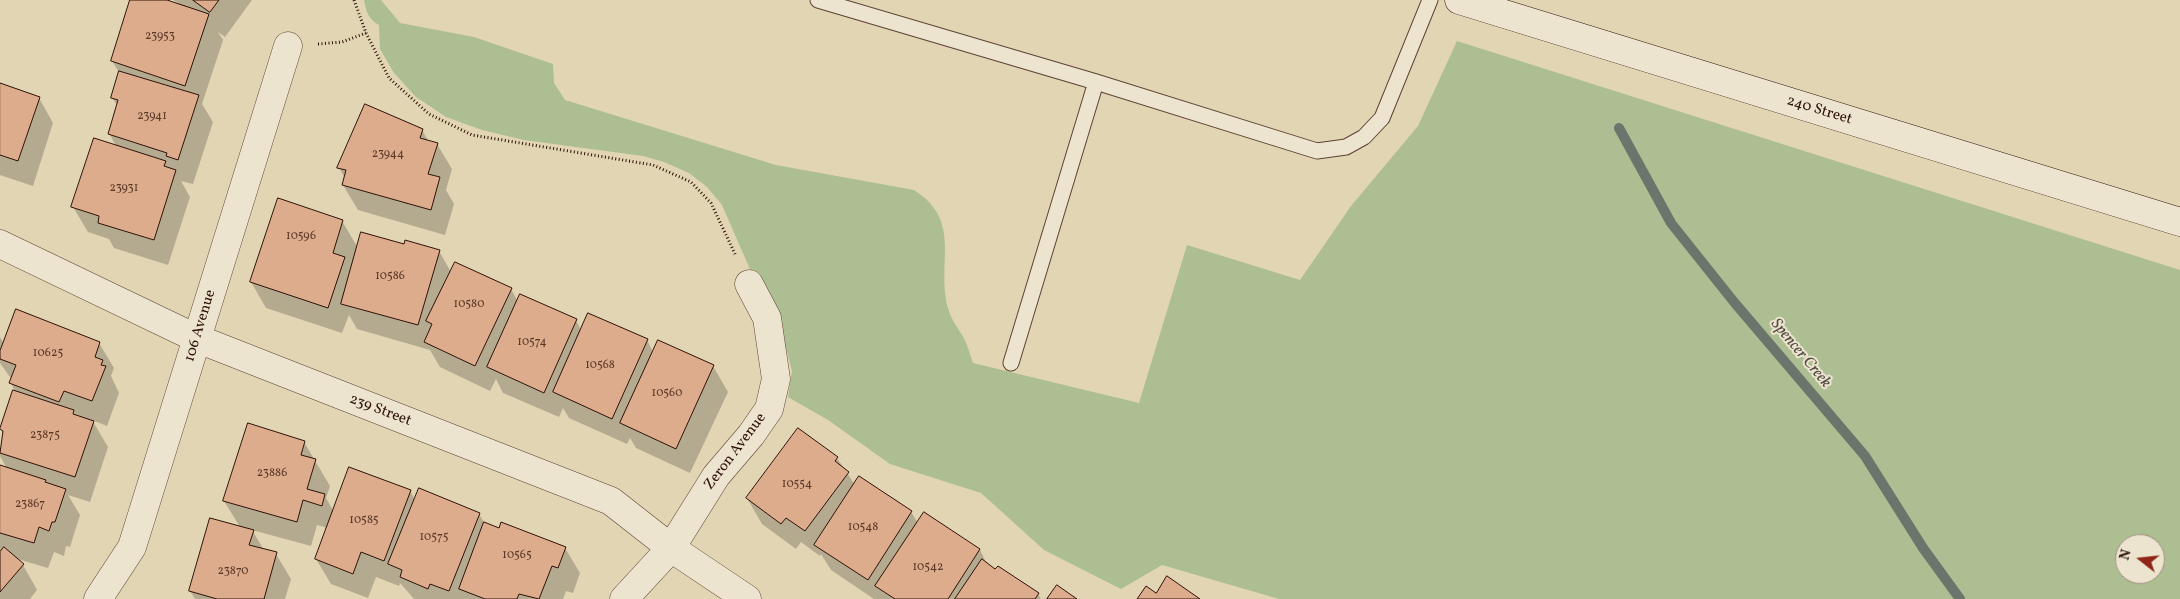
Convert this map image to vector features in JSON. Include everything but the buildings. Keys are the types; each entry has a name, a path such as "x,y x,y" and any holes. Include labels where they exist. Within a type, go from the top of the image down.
{"street":[{"name":"240 Street","path":"1459,0 2180,222"},
{"name":"106 Avenue","path":"98,599 132,547 288,46"},
{"name":"239 Street","path":"0,244 198,339 611,501 671,548 747,599"},
{"name":"Zeron Avenue","path":"624,599 671,548 716,476 751,435 769,409 776,379 767,318 749,284"}],"lane":[{"path":"818,0 1096,82 1317,152 1346,147 1364,136 1382,118 1430,0"},
{"path":"1011,363 1096,82"}],"path":[{"path":"354,0 366,33 389,78 429,114 472,135 653,165 691,182 711,203 749,284"},
{"path":"342,42 366,33"}],"green space":[{"path":"364,0 381,0 400,23 474,37 553,64 554,83 565,100 776,165 914,190 929,202 938,215 943,229 945,243 945,291 948,308 965,341 973,363 1139,403 1187,245 1300,280 1351,206 1418,126 1457,41 2180,270 2180,599 1279,599 1162,565 1121,589 1044,550 981,493 890,464 828,420 788,397 792,371 776,310 749,267 722,205 707,187 689,173 664,162 643,156 524,140 482,130 446,117 416,97 394,73 380,49 379,25 375,23 367,11"}],"waterway":[{"name":"Spencer Creek","path":"1619,128 1671,223 1734,302 1865,456 1923,548 1960,599"}]}
